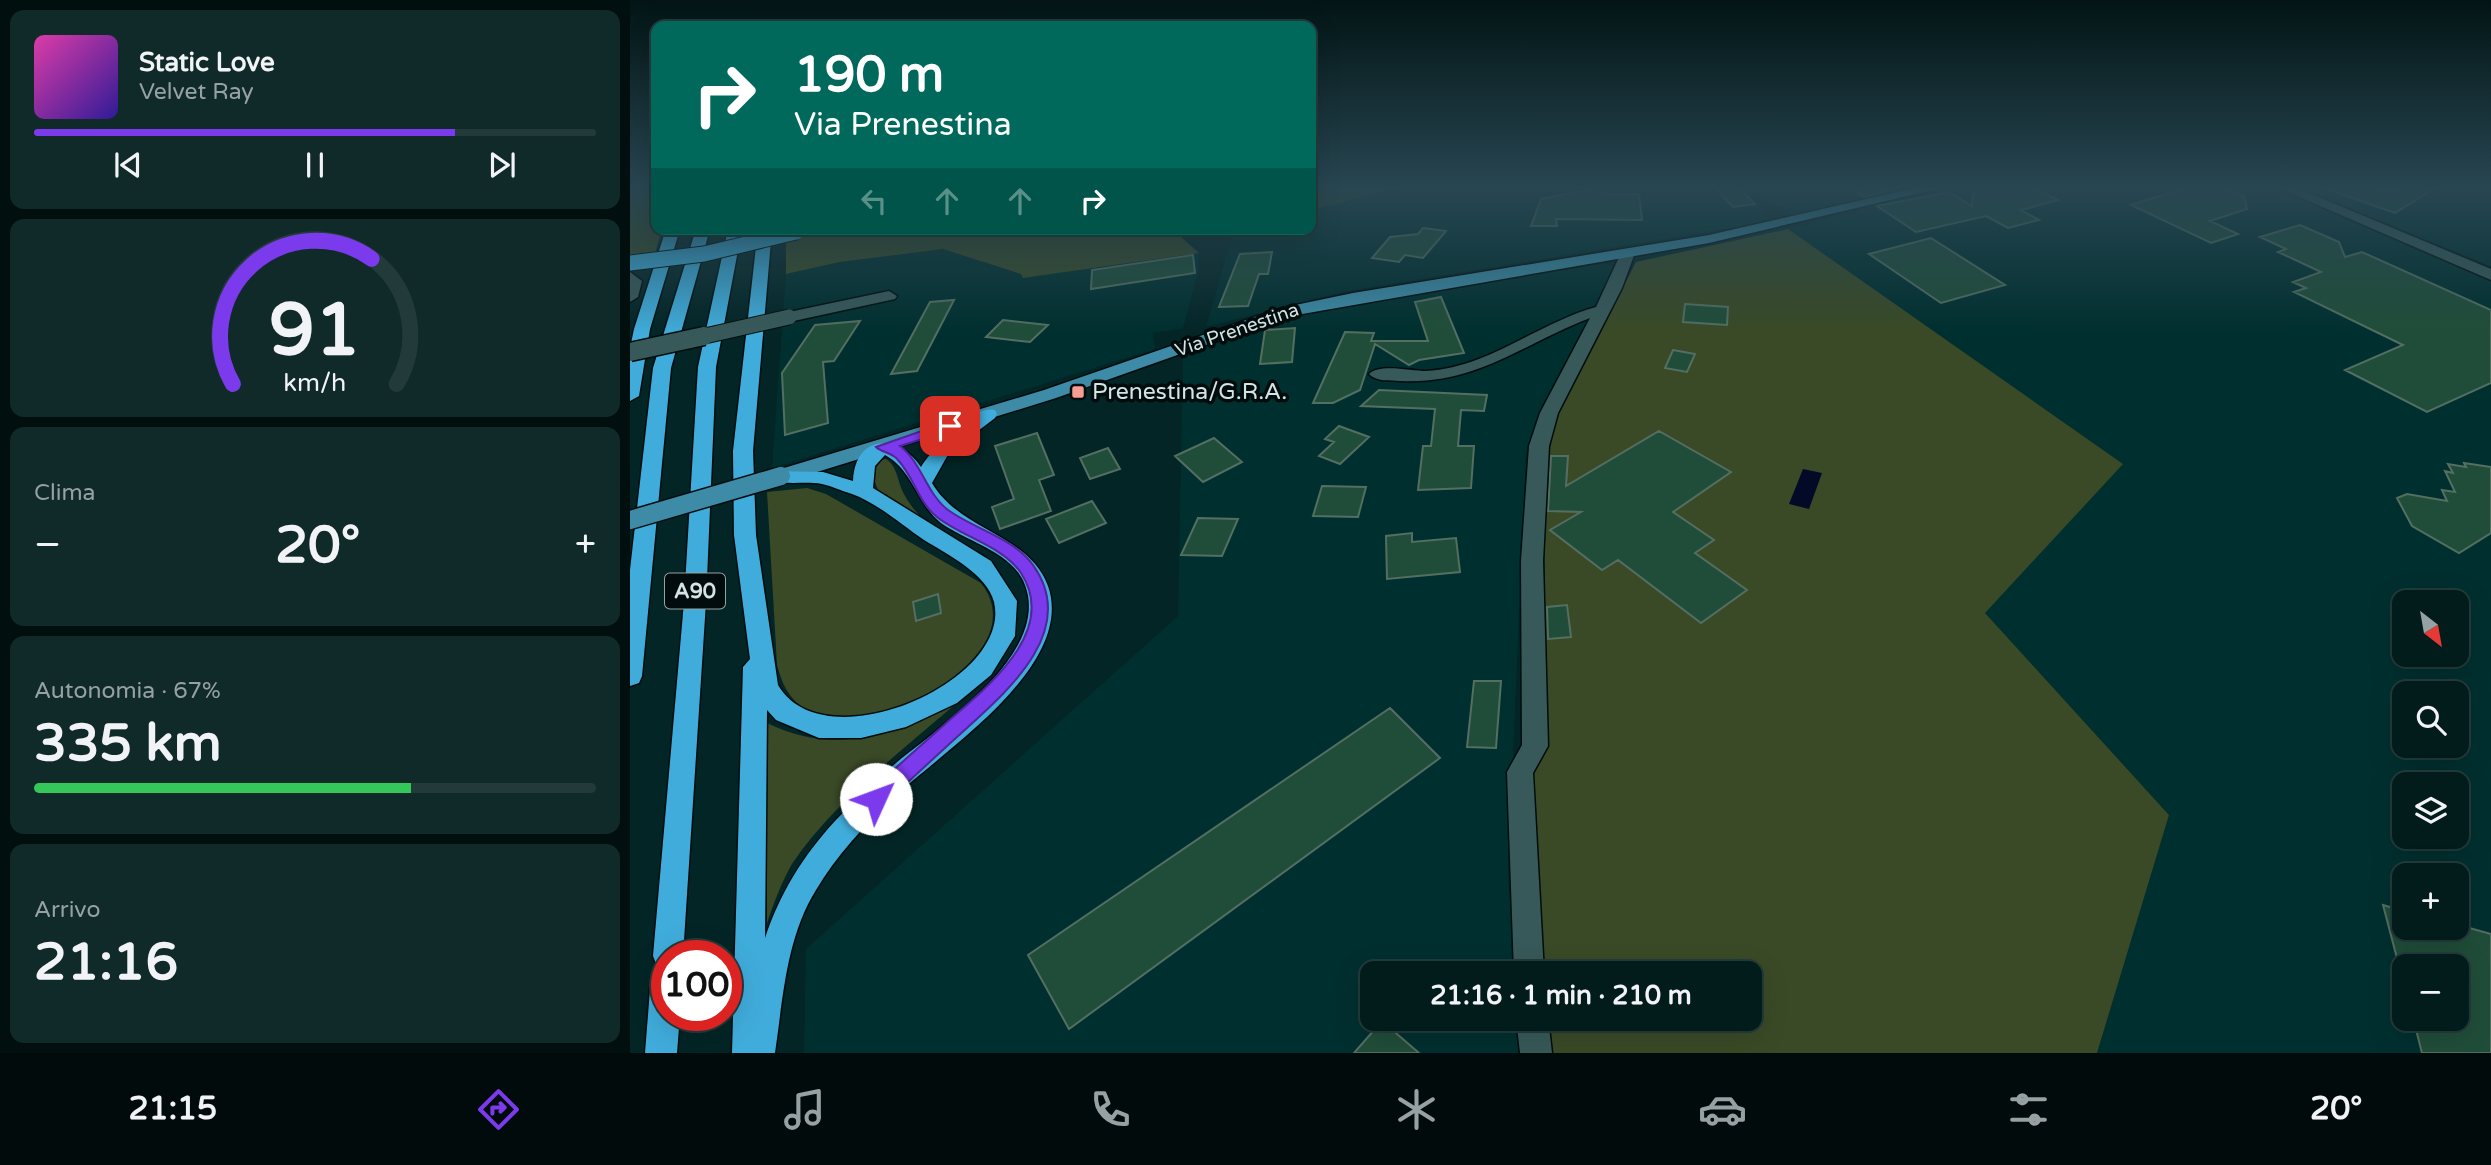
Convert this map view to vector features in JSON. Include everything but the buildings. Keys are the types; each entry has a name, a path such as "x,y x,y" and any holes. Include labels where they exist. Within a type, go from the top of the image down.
{"highway":[{"path":"630,396 642,329 671,235"},
{"name":"A90","path":"630,676 662,368 701,235"},
{"name":"A90","path":"669,940 695,602 707,367 734,235"},
{"path":"764,235 743,451 745,535 766,686 777,705 785,712 805,722 844,728 894,720 933,704 970,680 998,649 1010,612 1005,592 996,578 984,567 863,491 823,478 781,477"},
{"path":"630,263 704,254 775,235"},
{"path":"761,259 788,235"},
{"path":"921,484 942,449 988,414"},
{"path":"759,1053 780,936 805,882 866,809 1005,681 1026,654 1038,626 1038,590 1026,568 1014,555 942,513 900,452 883,447 864,464 863,491"},
{"path":"748,1053 756,623"},
{"path":"661,1053 663,1031"}],"main road":[{"name":"Via Prenestina","path":"630,520 988,414 1144,363 1281,313 1353,298 1724,235"}],"street":[{"path":"2397,235 2491,275"},
{"path":"1529,961 1520,772 1535,746 1532,561 1536,465 1549,413 1628,253"},
{"path":"630,276 634,281 630,297"},
{"path":"630,352 889,296"},
{"path":"1378,374 1423,377 1458,372 1490,360 1572,319 1602,310"},
{"path":"1533,1031 1536,1053"}],"shaded area":[{"path":"630,235 660,235 654,257 630,259"},
{"path":"806,235 1180,235 1199,253 1023,278 1021,274 943,249 840,262 786,274 786,242"},
{"path":"1232,235 1687,235 1341,292 1206,327"},
{"path":"1760,235 1797,235 2123,464 1985,613 2169,815 2097,1053 1538,1053 1534,1031 1762,1031 1762,961 1530,961 1527,764 1545,661 1544,449 1550,429 1636,262"},
{"path":"1791,235 2382,235 2491,281 2491,1053 2097,1053 2169,815 1985,613"},
{"path":"2415,235 2491,235 2491,266"},
{"path":"943,249 1021,274 1023,278 1199,253 1198,273 1183,328 1153,333 1155,349 772,468 786,274 840,262"},
{"path":"1602,264 1611,265 1614,269 1541,408 1526,453 1508,875 1514,961 1360,961 1360,1031 1519,1031 1520,1053 804,1053 806,949 1178,616 1183,357 1256,328 1329,309"},
{"path":"886,459 895,470 909,503 930,525 879,493 871,471 879,460"},
{"path":"807,488 826,494 981,583 993,611 987,639 967,665 937,688 902,705 866,715 832,717 805,709 786,690 777,665 767,492","holes":["937,594 941,613 916,621 913,602"]},
{"path":"980,682 855,791 810,839 792,864 767,923 765,722 794,734 822,739 850,739 877,734 929,713"}],"water":[{"path":"1803,469 1822,473 1809,509 1789,504"}],"place":[{"name":"Prenestina/G.R.A.","path":"1078,392"}],"route":[{"path":"876,799 978,708 1015,670 1035,636 1040,617 1040,599 1035,582 1014,555 942,513 928,497 900,452 883,447 950,426"}]}
